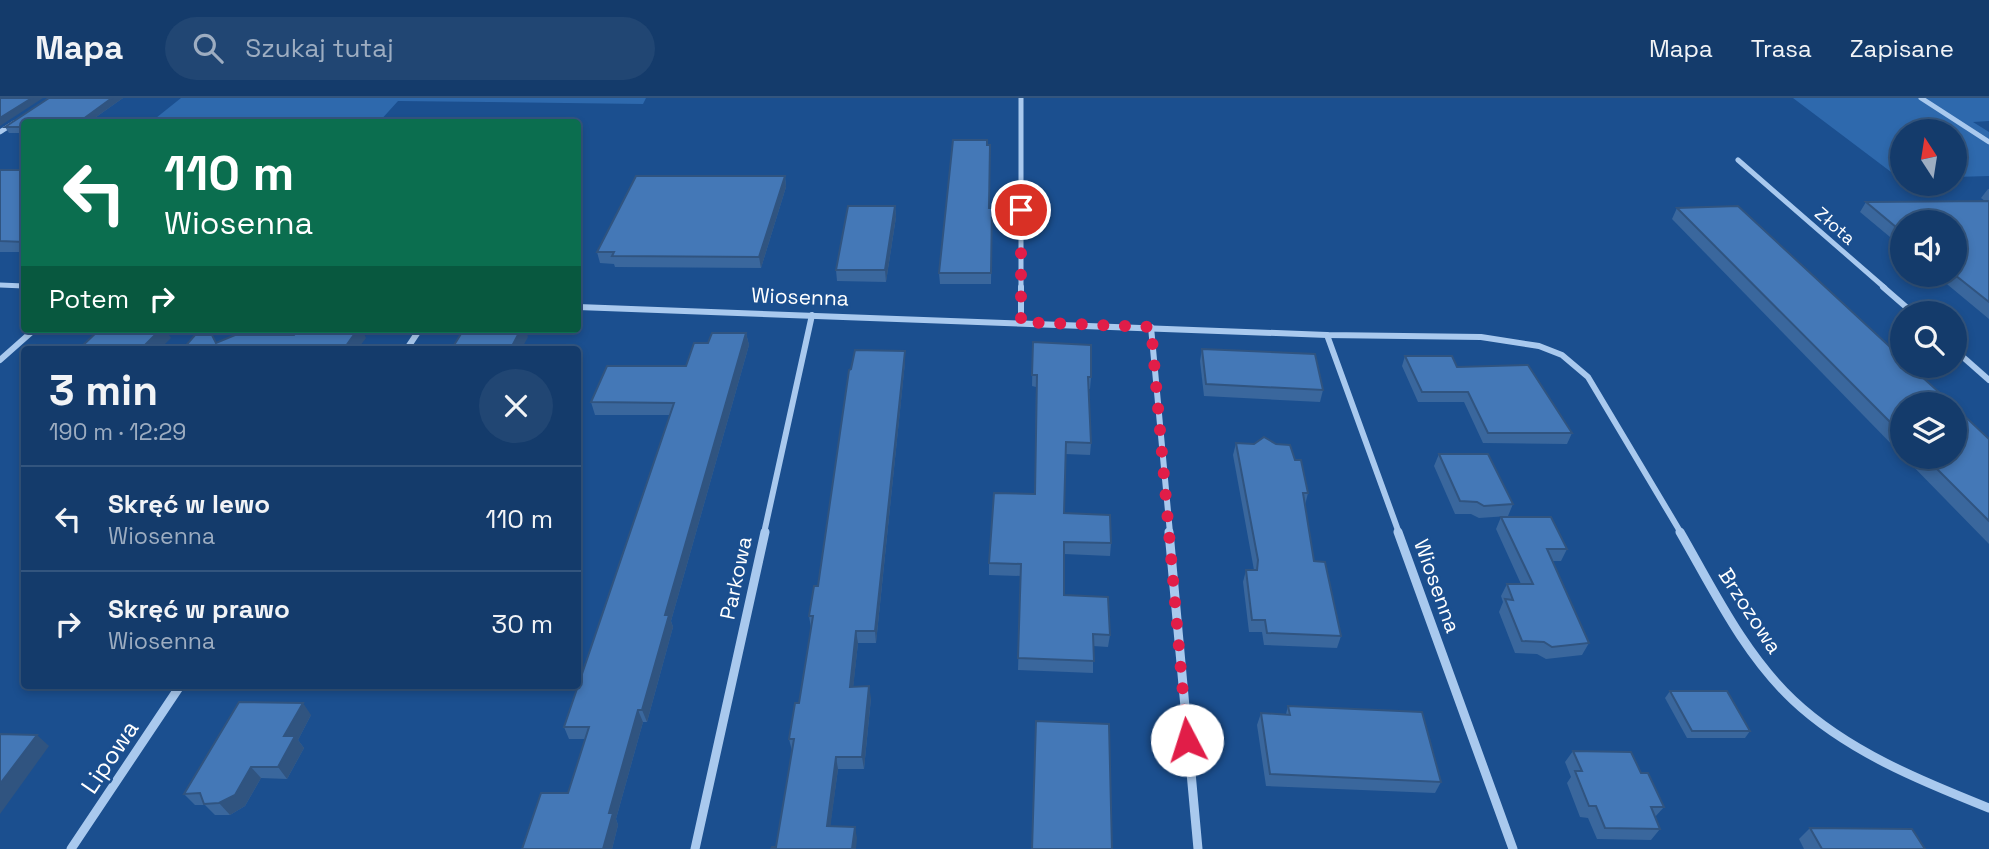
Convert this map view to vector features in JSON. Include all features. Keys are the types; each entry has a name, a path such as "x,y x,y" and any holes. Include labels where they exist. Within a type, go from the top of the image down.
{"street":[{"path":"1021,98 1021,322"},
{"path":"1921,98 1989,142"},
{"path":"0,132 20,119"},
{"name":"Złota","path":"1738,160 1899,301"},
{"path":"0,285 21,286"},
{"name":"Wiosenna","path":"581,307 1327,335 1370,334 1517,341 1559,353"},
{"name":"Parkowa","path":"695,849 812,316"},
{"path":"1151,327 1198,849"},
{"path":"0,360 30,333"},
{"name":"Wiosenna","path":"1327,335 1513,849"},
{"name":"Brzozowa","path":"1559,353 1588,377 1748,647 1793,700 1837,733 1911,777 1989,808"},
{"path":"1967,361 1989,380"},
{"name":"Lipowa","path":"71,849 178,689"}],"shaded area":[{"path":"181,98 646,98 643,104 398,101 382,119 155,119"},
{"path":"1793,98 1989,98 1989,121 1973,122 1989,132 1989,176 1967,177 1967,119 1890,119 1890,171"}],"building":[{"path":"0,98 32,98 0,118"},
{"path":"49,98 112,98 83,119 21,119 21,127 5,127"},
{"path":"953,140 987,140 987,145 990,145 991,273 939,273"},
{"path":"0,170 21,170 21,242 0,241"},
{"path":"636,176 785,176 759,257 612,256 614,252 597,252"},
{"path":"1989,201 1989,302 1967,285 1967,210 1890,210 1890,222 1866,202"},
{"path":"848,206 895,206 885,270 836,270"},
{"path":"1738,206 1890,347 1890,378 1923,378 1939,392 1890,392 1890,422 1677,208"},
{"path":"96,333 157,333 144,346 82,346"},
{"path":"355,333 346,346 185,346 195,335 212,335 216,343 235,335"},
{"path":"462,333 519,333 512,346 453,346"},
{"path":"712,333 746,333 665,615 669,615 642,710 638,710 609,813 613,813 603,849 522,849 541,793 568,793 589,727 564,727 577,689 581,689 581,677 674,403 591,402 607,366 686,366 694,343 708,343"},
{"path":"1033,342 1091,345 1091,377 1088,377 1091,443 1066,442 1064,513 1110,515 1111,543 1064,542 1064,595 1108,597 1110,635 1093,634 1094,661 1018,658 1021,564 989,563 994,493 1035,494 1037,375 1032,375"},
{"path":"1202,349 1315,354 1323,390 1206,384"},
{"path":"855,350 905,351 875,631 856,631 850,687 869,686 862,757 836,757 827,826 855,827 852,849 771,849 776,847 794,739 789,739 795,703 799,703 813,616 809,616 814,586 818,586 849,370"},
{"path":"1405,356 1452,356 1457,367 1528,365 1572,433 1488,433 1468,392 1422,392"},
{"path":"1967,418 1989,439 1989,521 1937,469 1967,469"},
{"path":"1264,437 1276,444 1290,445 1295,460 1301,460 1308,493 1303,493 1314,561 1325,562 1341,636 1267,633 1265,620 1252,620 1246,570 1257,570 1258,560 1236,443 1254,444"},
{"path":"1439,454 1488,454 1513,504 1484,506 1477,502 1460,501"},
{"path":"1501,517 1551,517 1567,549 1547,549 1589,643 1552,647 1544,642 1522,641 1505,599 1513,600 1507,584 1533,584"},
{"path":"1670,691 1727,691 1750,731 1692,731"},
{"path":"239,702 303,703 284,736 295,736 278,767 251,767 235,795 219,803 204,804 200,793 184,794"},
{"path":"1288,706 1422,712 1441,782 1270,774 1261,713 1290,715"},
{"path":"1036,721 1109,724 1112,849 1032,849"},
{"path":"0,734 37,735 0,784"},
{"path":"1573,751 1631,752 1641,773 1648,773 1664,807 1651,807 1660,829 1605,828 1596,806 1589,806 1575,771 1582,771"},
{"path":"1810,828 1912,829 1925,849 1822,849"}],"route":[{"path":"1021,210 1021,322 1151,327 1187,740"}]}
